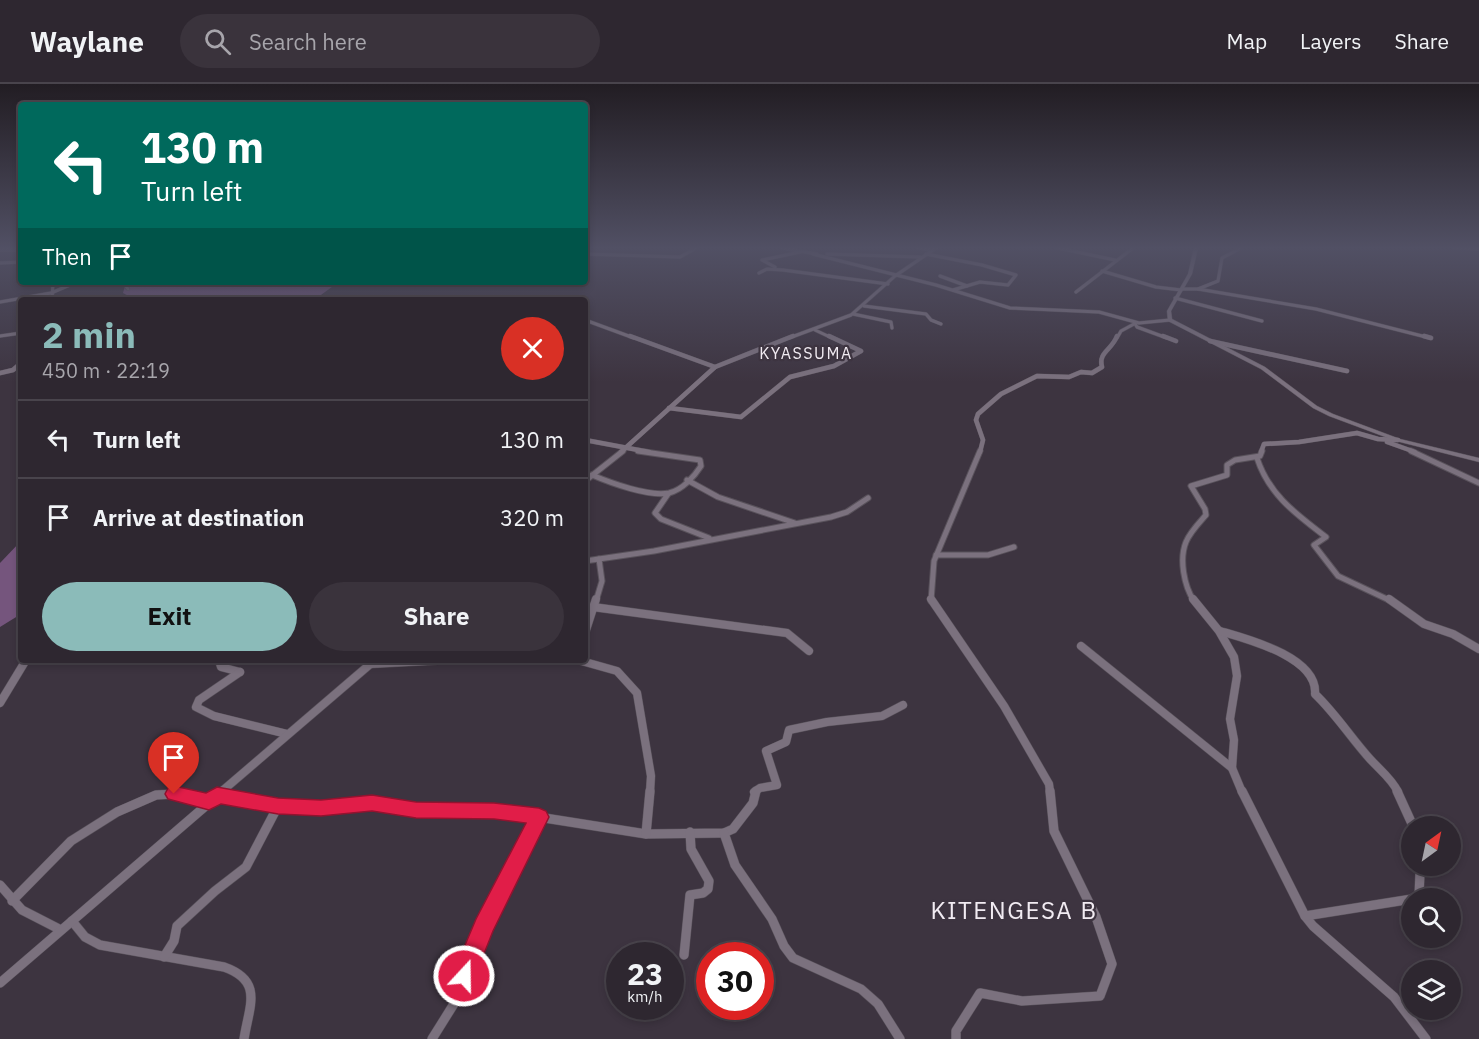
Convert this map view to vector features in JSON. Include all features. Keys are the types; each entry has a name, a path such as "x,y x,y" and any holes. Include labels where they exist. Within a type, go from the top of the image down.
{"street":[{"path":"28,297 51,293 52,297"},
{"path":"588,478 625,449 715,367 853,314 879,293"},
{"path":"960,293 1010,308 1099,312 1134,323 1176,341"},
{"path":"1170,320 1169,311 1179,293"},
{"path":"1219,293 1316,309 1431,338"},
{"path":"1175,298 1262,321"},
{"path":"0,302 18,299"},
{"path":"864,306 927,314 931,320 941,324"},
{"path":"853,314 891,322 892,328"},
{"path":"956,1039 956,1030 980,993 1022,1001 1100,996 1112,964 1096,917 1054,831 1049,784 1004,706 931,601 936,555 980,452 983,440 976,420 978,414 1001,394 1037,376 1069,377 1081,372 1092,373 1102,367 1100,359 1102,353 1115,345 1116,335 1123,328 1134,323 1170,320 1263,368 1315,407 1358,430 1414,452 1479,483"},
{"path":"588,321 715,367"},
{"path":"669,408 741,417 790,376 809,374 834,366 861,351 814,330"},
{"path":"0,336 18,333"},
{"path":"1207,340 1347,371"},
{"path":"0,380 18,365"},
{"path":"0,373 8,372"},
{"path":"1426,1039 1394,996 1312,926 1250,810 1232,768 1234,740 1230,719 1237,667 1219,631 1192,598 1185,582 1183,550 1187,539 1206,515 1205,509 1191,486 1227,475 1227,465 1230,461 1257,458 1266,442 1299,442 1358,430 1479,460"},
{"path":"1378,439 1398,440"},
{"path":"588,441 625,449 700,460 701,466 698,471 679,488 668,494 655,513 661,519 711,538"},
{"path":"1257,458 1278,500 1326,537 1314,545 1338,576 1386,597 1424,624 1453,634 1479,649"},
{"path":"592,475 611,485 668,494"},
{"path":"687,480 718,497 796,524"},
{"path":"588,561 796,524 847,512 868,498"},
{"path":"936,555 988,555 1014,547"},
{"path":"588,623 602,581 599,559"},
{"path":"593,607 787,633 809,651"},
{"path":"1219,631 1282,654 1305,669 1316,685 1315,694 1334,712 1359,746 1394,784 1408,816"},
{"path":"1081,646 1232,768"},
{"path":"0,703 24,663"},
{"path":"219,663 220,667 238,671 239,674 199,700 196,704 198,709 214,716 287,734"},
{"path":"0,982 371,663"},
{"path":"588,663 616,671 637,693 651,776 646,834"},
{"path":"217,795 278,806 321,808 372,803 416,810 494,811 646,834 724,833 734,829 753,803 754,792 777,785 777,778 771,770 766,751 786,742 789,730 843,720 874,718 895,712 903,705"},
{"path":"12,900 71,841 117,812 156,795 174,794 209,802"},
{"path":"164,957 174,941 177,926 250,862 278,806"},
{"path":"432,1039 457,999 469,958 539,817"},
{"path":"684,954 688,919 686,903 690,895 708,890 709,881 691,849 690,832"},
{"path":"724,833 735,865 772,919 784,946 793,958 861,989 878,1004 900,1039"},
{"path":"0,885 22,910 61,930"},
{"path":"1305,916 1401,901"},
{"path":"72,921 92,942 224,967 242,975 248,981 250,995 244,1039"}],"shaded area":[{"path":"123,293 324,293 318,297 130,297"},
{"path":"18,544 18,616 0,627 0,563"}],"district":[{"name":"KYASSUMA","path":"806,353"},
{"name":"KITENGESA B","path":"1014,911"}],"route":[{"path":"174,794 209,802 217,795 278,806 321,808 372,803 416,810 494,811 539,817 469,958 464,976"}]}
